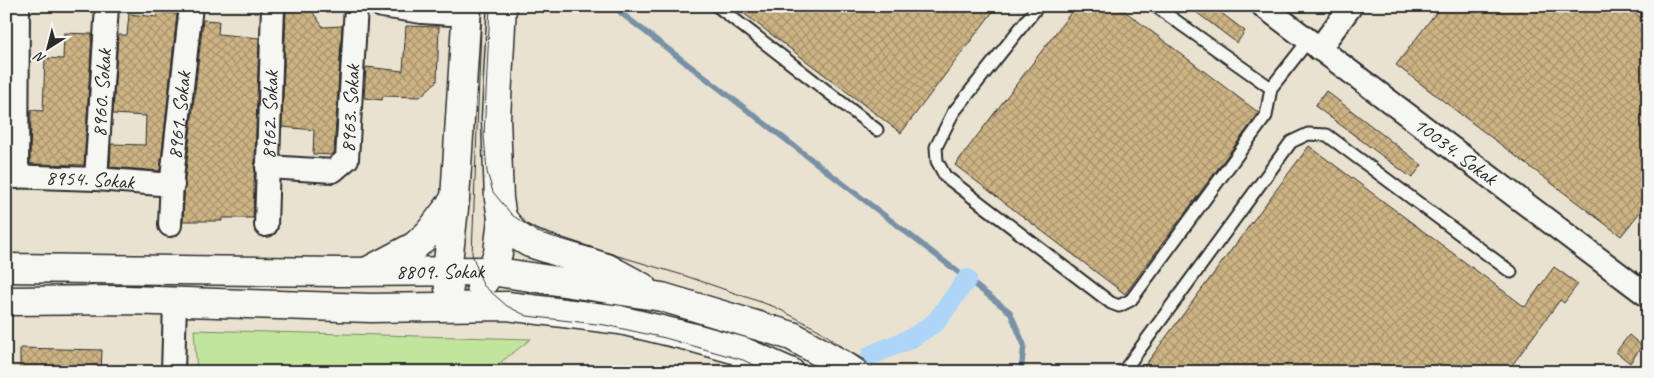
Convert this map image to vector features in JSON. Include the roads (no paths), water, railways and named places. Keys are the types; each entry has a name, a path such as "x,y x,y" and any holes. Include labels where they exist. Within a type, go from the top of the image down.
{"street":[{"path":"11,176 18,6"},
{"name":"8960. Sokak","path":"96,179 107,6"},
{"name":"8961. Sokak","path":"170,225 191,6"},
{"name":"8962. Sokak","path":"266,224 273,6"},
{"name":"8963. Sokak","path":"268,167 333,170 346,159 356,6"},
{"path":"382,6 422,12 466,11 455,199 447,271 448,286 458,308 474,295 491,271 498,253 502,218 499,199 496,118 502,6"},
{"name":"10034. Sokak","path":"1263,6 1648,296"},
{"path":"1314,45 1351,6"},
{"name":"8954. Sokak","path":"11,176 96,179 173,185"},
{"path":"366,272 415,246 429,233 455,199"},
{"path":"502,218 516,235 530,242 607,268 662,297"},
{"name":"8809. Sokak","path":"6,268 366,272 491,271 662,297 792,336 855,372"},
{"name":"8809. Sokak","path":"6,300 127,300 371,308 507,306 620,320 691,337 738,362 790,372"},
{"path":"173,372 175,302"}],"lane":[{"path":"717,6 876,130"},
{"path":"1038,6 952,113 936,147 937,161 945,176 1111,303 1119,306 1131,300 1266,116 1271,88 1314,45"},
{"path":"1155,6 1271,88"},
{"path":"1123,372 1291,142 1308,134 1327,135 1510,272"}],"waterway":[{"path":"615,6 621,13 1010,312 1024,345 1021,372"},
{"path":"871,355 910,339 936,322 967,279"}],"tram line":[{"path":"482,6 472,254 483,285 507,306 527,316 605,325 665,338 743,360 769,372"},
{"path":"490,6 484,136 487,172 493,192 512,215 537,232 686,276 775,307 819,330 878,372"}]}
